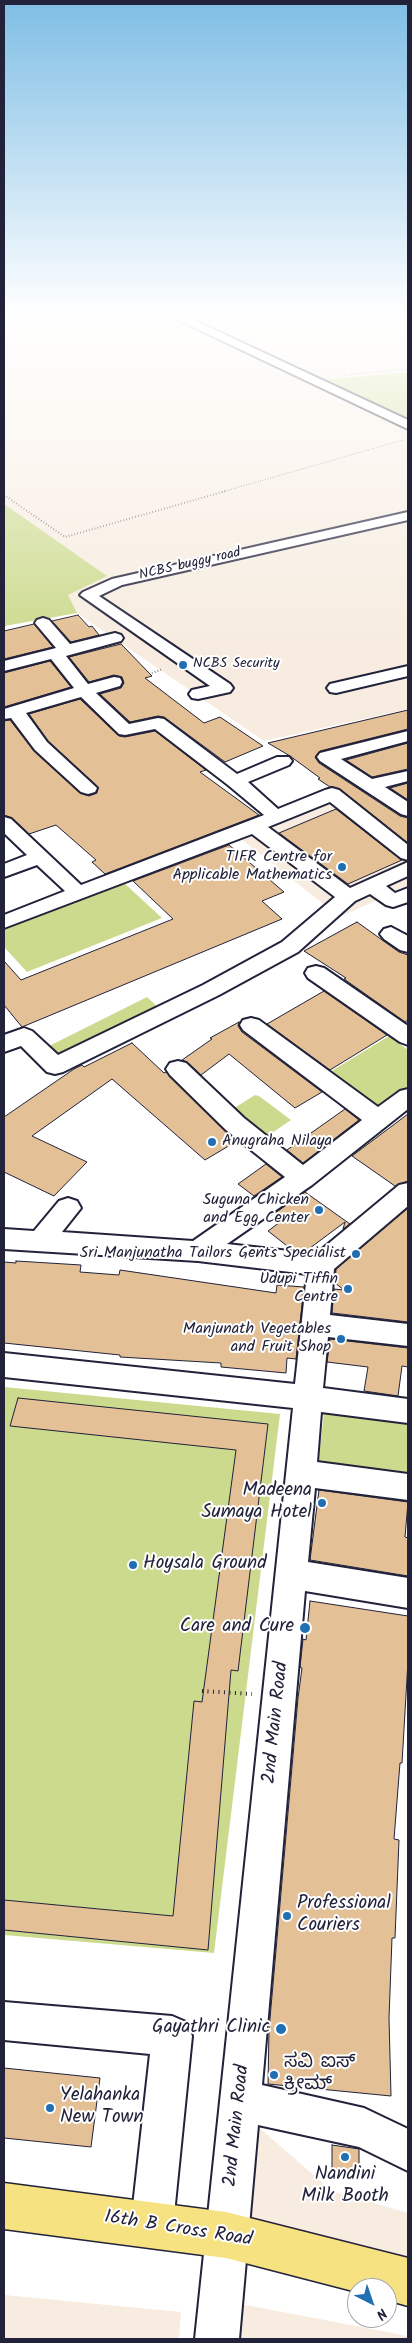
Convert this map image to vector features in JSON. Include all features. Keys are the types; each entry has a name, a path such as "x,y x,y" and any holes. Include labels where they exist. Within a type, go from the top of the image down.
{"main road":[{"name":"16th B Cross Road","path":"4,2206 226,2235 408,2282"}],"street":[{"name":"NCBS buggy road","path":"198,694 224,688 88,595 117,582 408,516"},
{"path":"43,622 84,690 125,730 158,723 235,781 270,811"},
{"path":"6,661 62,652 115,638"},
{"path":"336,688 408,671"},
{"path":"88,788 41,746 9,712 114,682"},
{"path":"408,736 326,757 408,810"},
{"path":"235,781 283,761"},
{"path":"370,785 408,776"},
{"path":"4,922 332,794 408,854"},
{"path":"4,823 74,889"},
{"path":"254,826 348,898"},
{"path":"4,871 40,857"},
{"path":"4,1044 24,1036 55,1066 211,990 290,947 348,898 408,868"},
{"path":"372,886 401,898"},
{"path":"316,973 408,1037"},
{"path":"251,1025 378,1120"},
{"path":"178,1069 235,1124 303,1178"},
{"path":"198,1251 303,1178 408,1097"},
{"path":"4,1239 198,1251 321,1265 408,1192"},
{"path":"40,1241 68,1208"},
{"name":"2nd Main Road","path":"217,2339 226,2235 242,2100 321,1265"},
{"path":"316,1324 408,1335"},
{"path":"4,1365 308,1398 408,1411"},
{"path":"301,1473 408,1487"},
{"path":"291,1574 408,1593"},
{"path":"4,2021 172,2036 152,2224"},
{"path":"242,2100 364,2128 408,2151"}],"path":[{"path":"4,495 65,537 408,439"},
{"path":"202,1691 280,1696"}],"shaded area":[{"path":"4,425 408,425 408,709 264,741 77,613 4,626"},
{"name":"TIFR Centre for Applicable Mathematics","path":"329,790 408,848 408,886 340,917 231,831"},
{"path":"256,2125 332,2191 408,2213 408,2262 249,2222"},
{"path":"4,2295 181,2312 179,2339 4,2339"},
{"path":"241,2304 347,2324 347,2328 366,2328 408,2337 408,2339 237,2339"}],"green space":[{"path":"4,504 107,576 68,595 77,613 4,626"},
{"path":"123,882 162,918 27,972 4,947 4,928"},
{"path":"147,997 161,1010 63,1059 49,1046"},
{"path":"389,1036 408,1050 408,1089 381,1110 330,1072"},
{"path":"255,1095 291,1120 263,1139 228,1112"},
{"name":"Hoysala Ground","path":"4,1387 280,1414 214,1953 4,1935"},
{"path":"324,1412 408,1423 408,1480 318,1468"}],"building":[{"path":"78,615 89,627 92,626 99,635 71,642 52,621"},
{"path":"34,624 53,647 4,659 4,631"},
{"path":"121,644 152,676 145,678 204,723 220,717 263,746 225,762 164,717 158,716 130,722 100,694 121,688 124,683 122,677 114,675 89,682 69,657"},
{"path":"50,661 71,687 4,707 4,673"},
{"path":"80,699 119,736 125,737 155,731 206,770 200,772 259,815 105,874 92,862 96,860 56,825 29,834 12,818 4,815 4,721 10,720 34,751 80,793 89,796 97,793 98,787 48,741 29,714"},
{"path":"408,710 408,729 320,751 315,757 319,763 400,816 408,818 408,843 340,789 330,787 290,756 268,743"},
{"path":"408,743 408,769 372,777 346,760"},
{"path":"408,783 408,800 390,788"},
{"path":"336,809 402,860 348,884 279,833"},
{"path":"229,845 284,892 262,901 282,919 22,1027 4,1005 4,961 21,980 173,919 133,881"},
{"path":"357,922 399,952 408,955 408,1020 405,1022 344,979 346,978 304,951"},
{"path":"324,991 387,1035 330,1070 267,1024"},
{"path":"239,1022 238,1026 242,1032 322,1092 295,1108 229,1054 201,1075 187,1062 182,1060 212,1039 210,1038"},
{"path":"132,1043 164,1073 166,1072 237,1141 205,1160 112,1079 32,1136 87,1162 54,1196 4,1172 4,1117 74,1069 82,1065 84,1067"},
{"path":"345,1109 359,1120 303,1163 287,1150"},
{"path":"408,1114 408,1181 395,1186 352,1156"},
{"path":"266,1164 282,1177 254,1196 238,1184"},
{"path":"305,1192 350,1224 343,1229 345,1222 306,1251 291,1249 268,1231 284,1219 275,1213"},
{"path":"408,1208 408,1322 332,1313 334,1289 344,1290 335,1283 336,1269"},
{"path":"16,1261 81,1265 80,1272 119,1275 120,1270 276,1293 277,1285 304,1287 296,1359 287,1358 286,1373 221,1367 221,1363 120,1357 120,1355 4,1343 4,1262 16,1263"},
{"path":"330,1339 408,1348 408,1367 402,1366 398,1396 364,1391 368,1367 327,1362"},
{"path":"18,1398 268,1424 238,1671 231,1670 208,1950 4,1930 4,1900 173,1916 194,1701 202,1702 236,1450 10,1426"},
{"path":"319,1490 408,1502 405,1537 408,1538 408,1576 310,1560"},
{"path":"310,1601 408,1616 408,1661 402,1763 400,1763 394,1839 399,1840 395,1938 392,1938 389,2018 391,2096 268,2084 269,2030 302,1668 300,1667 303,1639 306,1640"},
{"name":"Yelahanka New Town","path":"4,2068 100,2078 91,2147 4,2138"},
{"path":"332,2145 359,2149 359,2174 332,2172"}],"place":[{"name":"NCBS Security","path":"183,665"},
{"name":"TIFR Centre for Applicable Mathematics","path":"342,867"},
{"name":"Anugraha Nilaya","path":"212,1142"},
{"name":"Suguna Chicken and Egg Center","path":"319,1210"},
{"name":"Sri Manjunatha Tailors Gents Specialist","path":"356,1254"},
{"name":"Udupi Tiffin Centre","path":"348,1289"},
{"name":"Manjunath Vegetables and Fruit Shop","path":"341,1339"},
{"name":"Madeena Sumaya Hotel","path":"322,1503"},
{"name":"Hoysala Ground","path":"133,1565"},
{"name":"Care and Cure","path":"305,1628"},
{"name":"Professional Couriers","path":"287,1916"},
{"name":"Gayathri Clinic","path":"281,2029"},
{"name":"ಸವಿ ಐಸ್ ಕ್ರೀಮ್","path":"274,2075"},
{"name":"Yelahanka New Town","path":"50,2108"},
{"name":"Nandini Milk Booth","path":"345,2157"}]}
